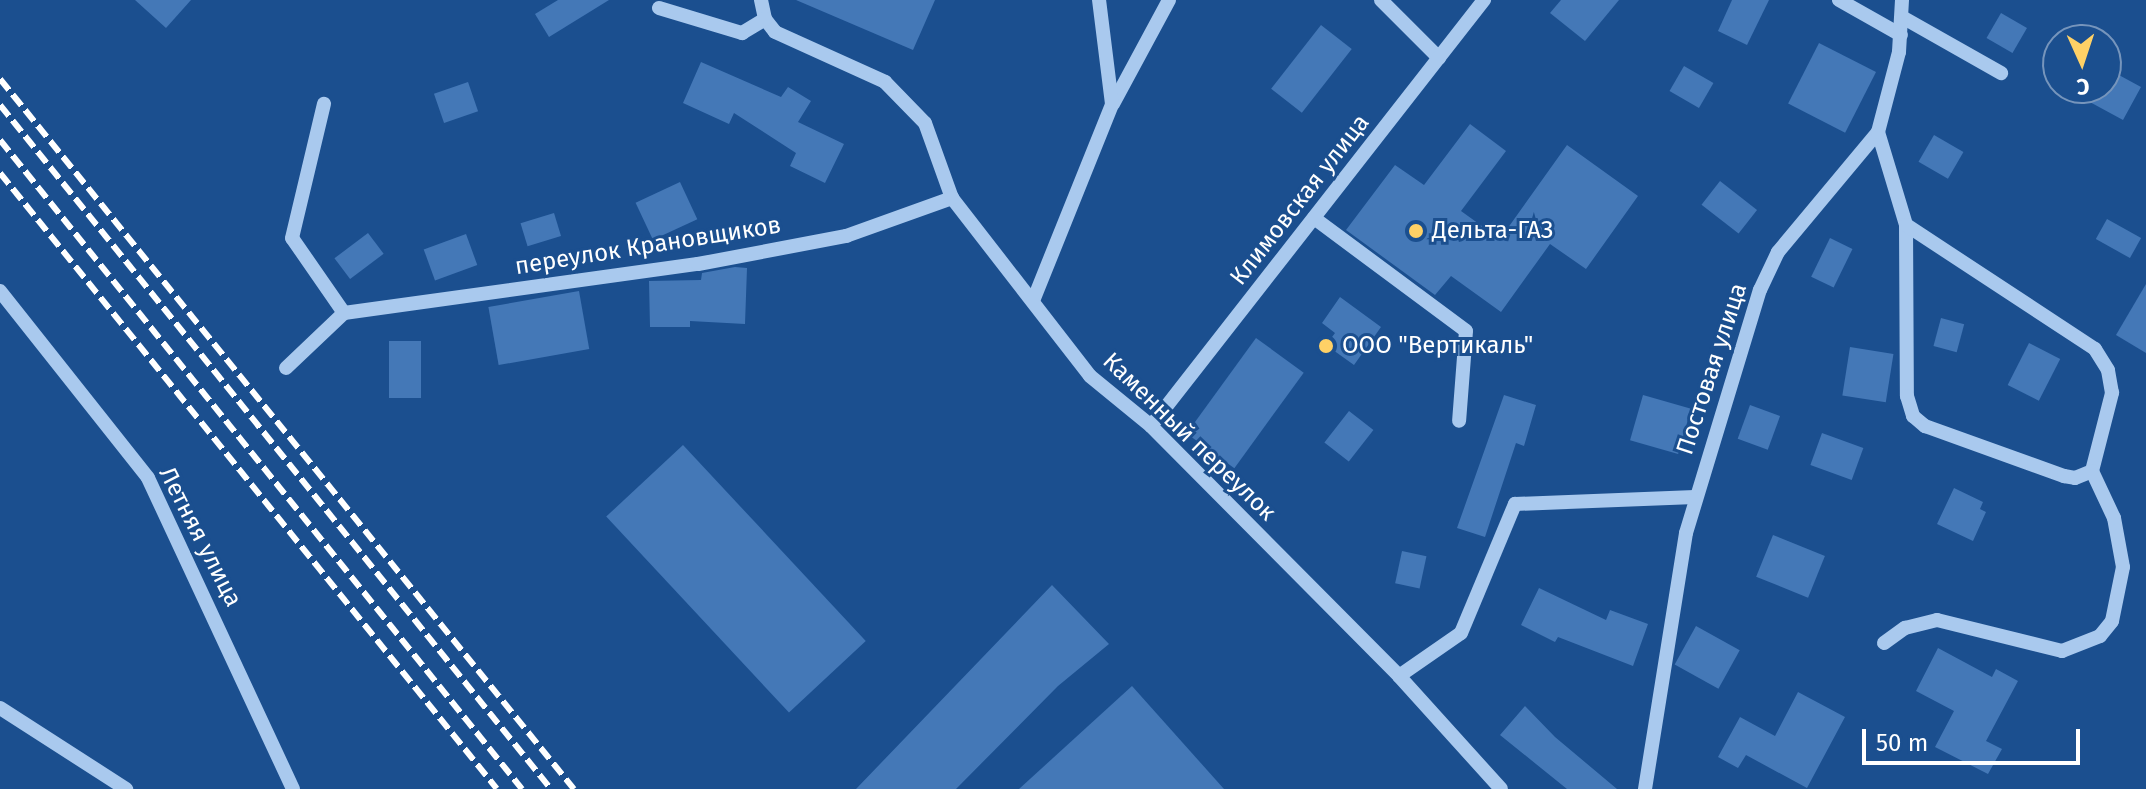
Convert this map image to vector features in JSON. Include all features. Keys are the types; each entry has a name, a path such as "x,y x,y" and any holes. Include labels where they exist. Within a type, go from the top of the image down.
{"street":[{"path":"659,8 742,33 765,19 761,0"},
{"path":"1099,0 1112,104"},
{"path":"1033,301 1112,104 1169,0"},
{"path":"1381,0 1439,58"},
{"name":"Климовская улица","path":"1151,426 1484,0"},
{"path":"1839,0 1901,35"},
{"name":"Постовая улица","path":"1647,788 1669,616 1695,497 1769,268 1819,198 1878,132 1890,103 1901,35 1902,0"},
{"path":"1902,17 2001,73"},
{"name":"Каменный переулок","path":"765,19 775,32 885,82 925,123 952,198 1090,376 1151,426 1399,676 1501,789"},
{"path":"286,368 344,313 292,238 324,104"},
{"path":"1878,132 1906,225 1907,396 1913,416 1925,426 2064,476 2075,478 2092,471"},
{"name":"переулок Крановщиков","path":"344,313 713,262 846,236 952,198"},
{"path":"1314,218 1466,331 1459,421"},
{"path":"1884,643 1905,628 1937,620 2062,651 2100,636 2112,621 2123,567 2114,518 2092,471 2112,393 2108,370 2095,349 1906,225"},
{"name":"Летняя улица","path":"0,291 148,478 293,789"},
{"path":"1399,676 1461,633 1515,504 1695,497"},
{"path":"0,708 126,789"}],"building":[{"path":"135,0 191,0 166,28"},
{"path":"558,0 609,0 549,37 535,14"},
{"path":"796,0 935,0 913,50"},
{"path":"1561,0 1619,0 1585,41 1550,13"},
{"path":"1732,0 1769,0 1747,45 1718,31"},
{"path":"2001,13 2027,28 2012,53 1986,38"},
{"path":"1321,25 1352,49 1302,113 1271,89"},
{"path":"1819,43 1876,72 1845,133 1788,104"},
{"path":"701,62 781,97 788,87 811,101 798,122 844,144 825,183 790,166 796,153 734,113 729,124 683,103"},
{"path":"1684,66 1713,83 1699,108 1670,91"},
{"path":"2122,77 2141,87 2123,120 2094,104 2122,104"},
{"path":"468,82 478,111 444,123 434,94"},
{"path":"1470,124 1506,151 1461,211 1500,239 1567,145 1638,196 1586,269 1550,244 1501,312 1451,276 1435,295 1346,230 1395,165 1424,185"},
{"path":"1934,135 1963,152 1948,179 1918,162"},
{"path":"1720,181 1757,210 1739,234 1702,205"},
{"path":"680,182 697,219 653,240 636,203"},
{"path":"554,213 561,236 528,246 521,223"},
{"path":"2107,219 2141,238 2130,258 2096,239"},
{"path":"368,233 384,254 350,279 334,258"},
{"path":"466,234 477,265 435,280 424,249"},
{"path":"1830,238 1852,249 1834,288 1811,277"},
{"path":"747,268 745,324 690,321 690,327 650,327 649,281 701,280 702,273"},
{"path":"2146,284 2146,353 2116,335"},
{"path":"579,291 589,349 499,365 488,307"},
{"path":"1340,297 1381,327 1354,365 1326,345 1335,333 1322,323"},
{"path":"1941,318 1964,324 1957,352 1933,346"},
{"path":"1256,338 1304,373 1234,468 1187,433"},
{"path":"389,341 421,341 421,398 389,398"},
{"path":"2029,343 2060,359 2039,401 2008,385"},
{"path":"1850,347 1893,354 1886,402 1842,395"},
{"path":"1504,395 1536,405 1524,446 1516,443 1485,537 1457,528"},
{"path":"1643,395 1691,409 1678,454 1630,440"},
{"path":"1750,405 1780,416 1768,450 1738,439"},
{"path":"1349,411 1373,430 1349,462 1324,443"},
{"path":"1822,433 1863,448 1852,480 1810,465"},
{"path":"683,445 866,641 789,713 606,517"},
{"path":"1954,488 1983,502 1980,509 1986,512 1973,541 1937,524"},
{"path":"1773,535 1825,556 1808,598 1756,577"},
{"path":"1402,551 1426,556 1420,588 1395,583"},
{"path":"1052,585 1109,644 1058,686 956,789 856,789"},
{"path":"1539,588 1606,620 1610,610 1648,624 1633,666 1558,637 1555,642 1521,625"},
{"path":"1696,626 1740,650 1718,689 1675,664"},
{"path":"1938,648 1992,677 1996,669 2018,681 1986,741 2002,749 1988,774 1935,747 1954,711 1916,691"},
{"path":"1132,686 1224,789 1019,789"},
{"path":"1798,692 1845,717 1807,788 1746,755 1738,768 1718,757 1740,717 1775,736"},
{"path":"1525,706 1555,737 1617,789 1567,789 1500,735"}],"railway":[{"path":"0,79 574,789"},
{"path":"0,105 551,789"},
{"path":"0,140 522,789"},
{"path":"0,173 497,789"}],"place":[{"name":"Дельта-ГАЗ","path":"1416,231"},
{"name":"ООО \"Вертикаль\"","path":"1326,346"}]}
